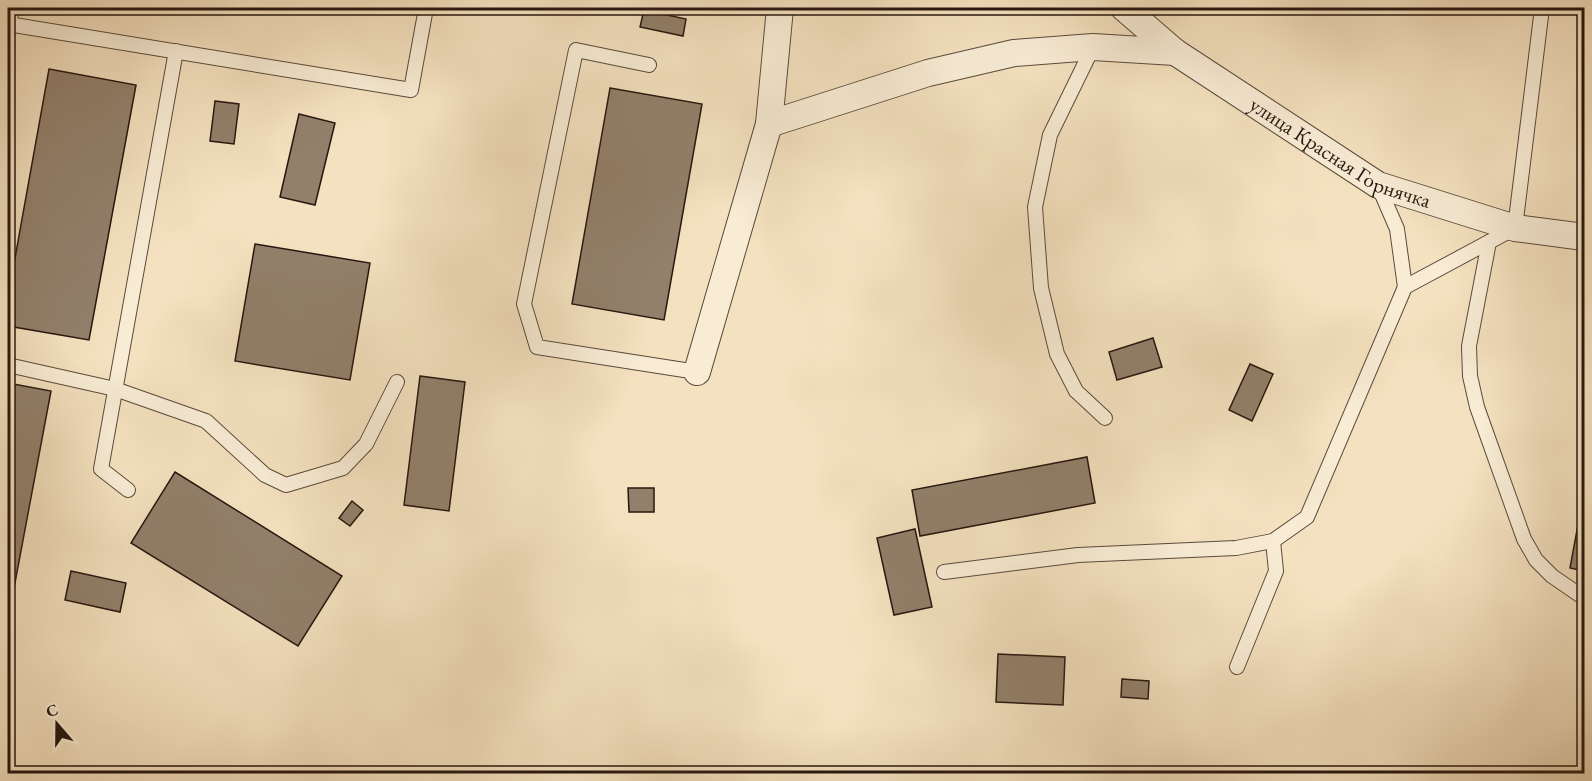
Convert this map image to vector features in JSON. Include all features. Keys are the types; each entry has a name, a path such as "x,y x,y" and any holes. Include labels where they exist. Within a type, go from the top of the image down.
{"street":[{"path":"697,372 769,124 780,8"},
{"name":"улица Красная Горнячка","path":"1124,8 1175,52 1378,186 1515,228 1584,237"},
{"path":"769,124 928,73 1014,53 1093,47 1175,52"}],"lane":[{"path":"12,8 8,27 176,51 411,90 426,8"},
{"path":"1405,287 1515,228 1542,8"},
{"path":"1093,47 1050,135 1035,207 1041,288 1057,354 1076,391 1105,418"},
{"path":"649,65 576,50 524,304 537,347 697,372"},
{"path":"128,490 101,469 176,51"},
{"path":"944,572 1078,555 1236,548 1272,541 1307,517 1405,287 1397,229 1378,186"},
{"path":"1489,242 1469,346 1470,376 1477,407 1524,539 1536,560 1552,576 1584,598"},
{"path":"8,365 115,389 206,421 265,475 286,485 343,468 366,444 397,382"},
{"path":"1237,667 1276,571 1272,541"}],"building":[{"path":"644,10 686,19 683,36 640,27"},
{"path":"49,69 136,85 89,340 8,326 8,297"},
{"path":"610,88 702,104 664,320 572,304"},
{"path":"215,101 239,104 234,144 210,141"},
{"path":"299,114 335,123 315,205 280,197"},
{"path":"255,244 370,263 350,380 235,361"},
{"path":"1153,338 1162,367 1117,380 1109,352"},
{"path":"1250,364 1273,374 1252,421 1229,410"},
{"path":"420,376 465,382 449,511 404,505"},
{"path":"8,383 51,391 8,620"},
{"path":"1087,457 1095,503 920,536 912,490"},
{"path":"175,472 342,576 298,646 131,543"},
{"path":"628,488 654,488 654,512 629,512"},
{"path":"352,501 363,510 350,526 339,518"},
{"path":"1582,503 1584,503 1584,571 1570,568"},
{"path":"915,529 932,607 894,615 877,538"},
{"path":"71,571 126,583 120,612 65,600"},
{"path":"998,654 1065,657 1063,705 996,702"},
{"path":"1122,679 1149,681 1148,699 1121,697"}]}
